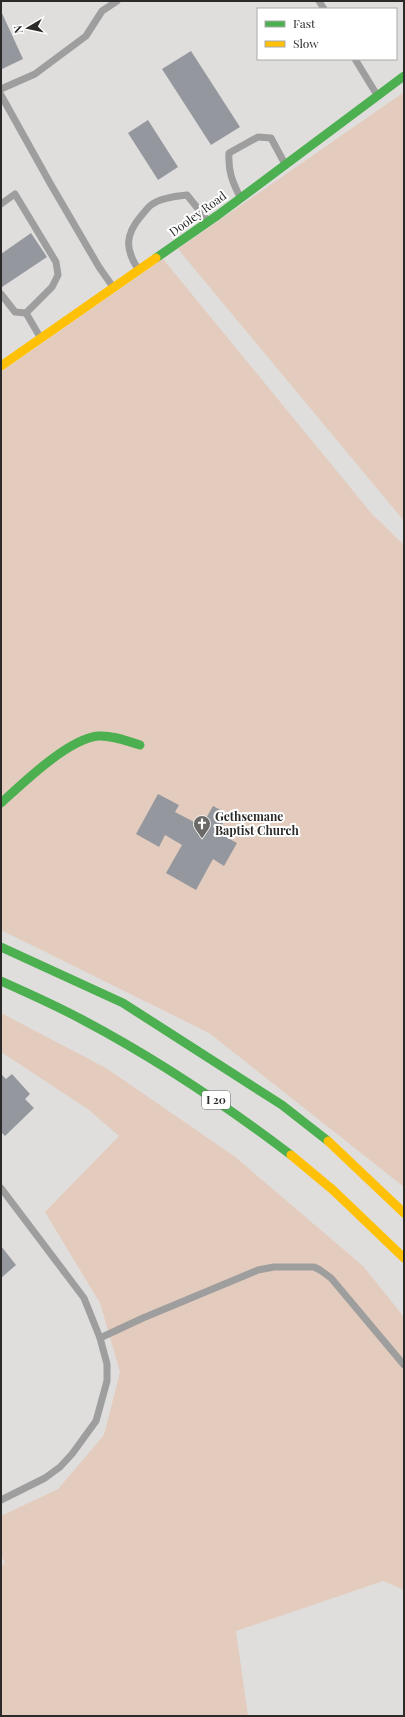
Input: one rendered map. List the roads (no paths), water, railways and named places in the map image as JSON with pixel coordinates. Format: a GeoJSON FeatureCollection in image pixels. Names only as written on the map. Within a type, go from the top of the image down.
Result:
{"type":"FeatureCollection","features":[{"type":"Feature","properties":{"kind":"main road","name":"Dooley Road"},"geometry":{"type":"LineString","coordinates":[[1,366],[114,289],[208,222],[404,76]]}},
{"type":"Feature","properties":{"kind":"main road"},"geometry":{"type":"LineString","coordinates":[[1,802],[61,754],[85,739],[99,736],[140,745]]}},
{"type":"Feature","properties":{"kind":"main road","name":"I 20"},"geometry":{"type":"LineString","coordinates":[[1,947],[123,1003],[282,1105],[309,1125],[343,1154],[404,1213]]}},
{"type":"Feature","properties":{"kind":"main road","name":"I 20"},"geometry":{"type":"LineString","coordinates":[[1,981],[91,1024],[197,1086],[296,1158],[322,1179],[404,1258]]}},
{"type":"Feature","properties":{"kind":"lane"},"geometry":{"type":"LineString","coordinates":[[1,89],[34,74],[86,36],[102,11],[117,1]]}},
{"type":"Feature","properties":{"kind":"lane"},"geometry":{"type":"LineString","coordinates":[[356,60],[377,95]]}},
{"type":"Feature","properties":{"kind":"lane"},"geometry":{"type":"LineString","coordinates":[[1,95],[50,183],[99,267],[114,289]]}},
{"type":"Feature","properties":{"kind":"lane"},"geometry":{"type":"LineString","coordinates":[[240,198],[230,177],[228,166],[229,153],[258,137],[271,138],[285,164]]}},
{"type":"Feature","properties":{"kind":"lane"},"geometry":{"type":"LineString","coordinates":[[1,204],[16,194],[56,262],[58,275],[52,287],[26,313]]}},
{"type":"Feature","properties":{"kind":"lane"},"geometry":{"type":"LineString","coordinates":[[139,271],[131,258],[128,242],[131,227],[152,204],[174,196],[187,195],[208,222]]}},
{"type":"Feature","properties":{"kind":"lane"},"geometry":{"type":"LineString","coordinates":[[1,294],[15,312],[26,313]]}},
{"type":"Feature","properties":{"kind":"lane"},"geometry":{"type":"LineString","coordinates":[[26,313],[41,339]]}},
{"type":"Feature","properties":{"kind":"lane"},"geometry":{"type":"LineString","coordinates":[[1,1188],[84,1298],[100,1338],[107,1364],[107,1381],[96,1421],[72,1454],[60,1467],[45,1478],[1,1500]]}},
{"type":"Feature","properties":{"kind":"lane"},"geometry":{"type":"LineString","coordinates":[[100,1338],[143,1318],[258,1270],[274,1267],[314,1267],[331,1278],[404,1365]]}},
{"type":"Feature","properties":{"kind":"place","name":"Gethsemane Baptist Church"},"geometry":{"type":"Point","coordinates":[202,839]}}]}
